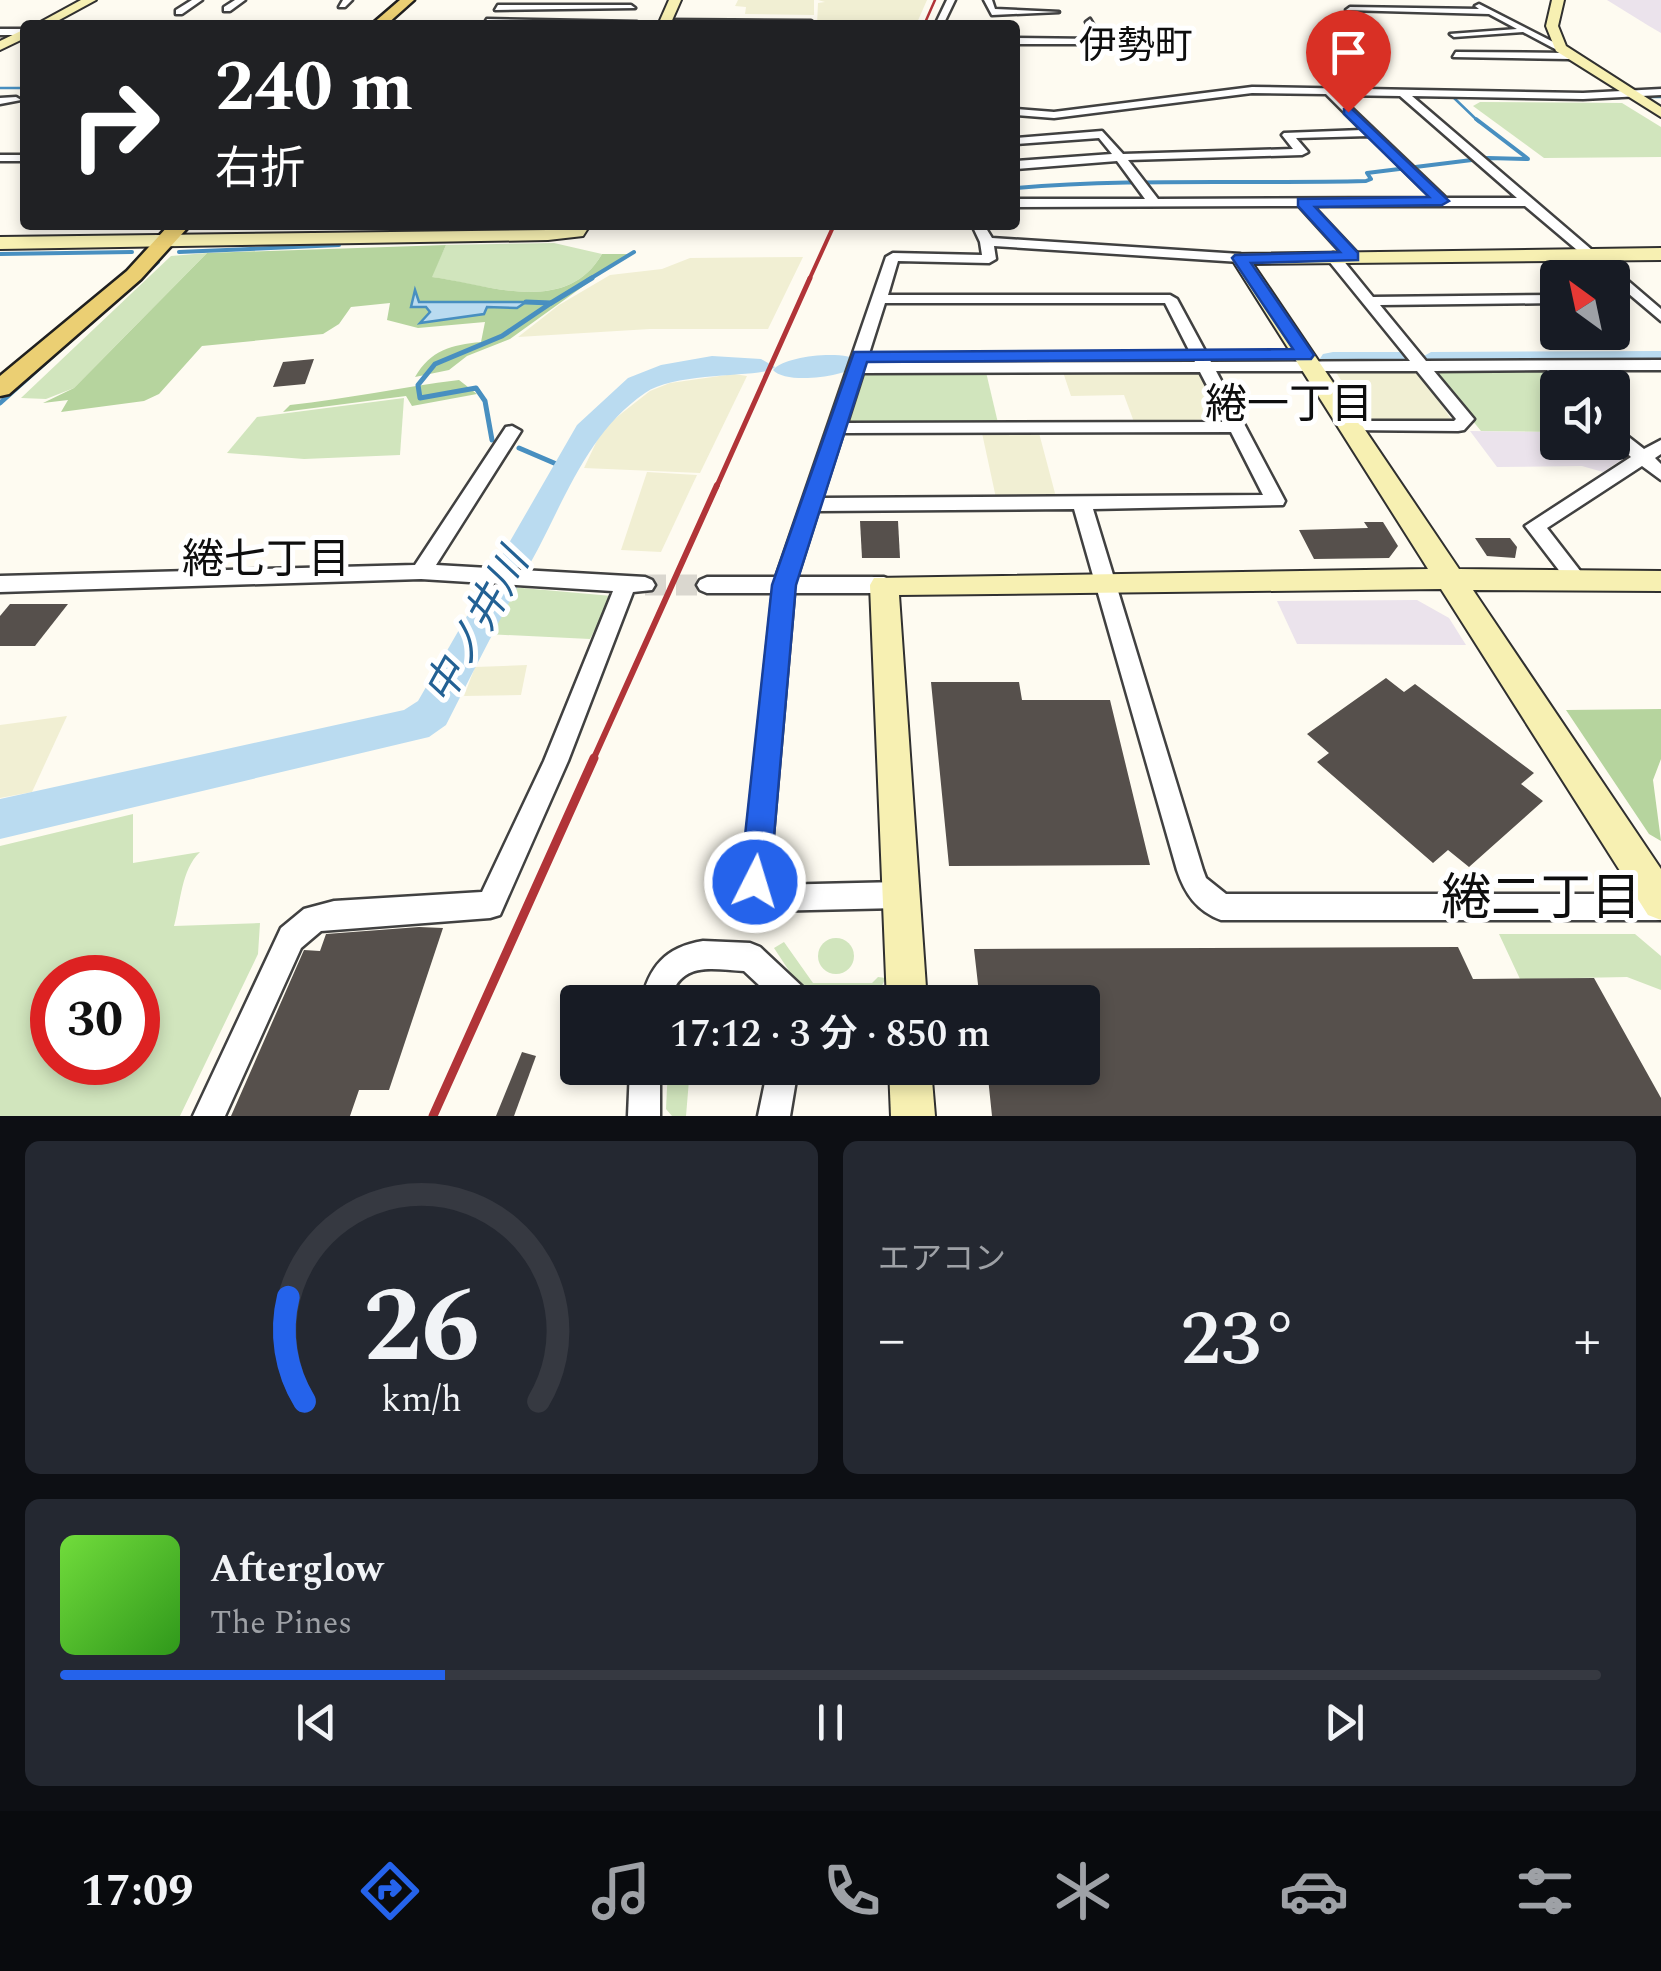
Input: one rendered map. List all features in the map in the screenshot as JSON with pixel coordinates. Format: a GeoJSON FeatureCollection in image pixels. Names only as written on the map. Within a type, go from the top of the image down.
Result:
{"type":"FeatureCollection","features":[{"type":"Feature","properties":{"kind":"main road"},"geometry":{"type":"LineString","coordinates":[[384,20],[408,0]]}},
{"type":"Feature","properties":{"kind":"main road"},"geometry":{"type":"LineString","coordinates":[[0,390],[11,370],[134,275],[172,233]]}},
{"type":"Feature","properties":{"kind":"street"},"geometry":{"type":"LineString","coordinates":[[51,20],[90,0]]}},
{"type":"Feature","properties":{"kind":"street"},"geometry":{"type":"LineString","coordinates":[[180,12],[198,0]]}},
{"type":"Feature","properties":{"kind":"street"},"geometry":{"type":"LineString","coordinates":[[227,9],[240,0]]}},
{"type":"Feature","properties":{"kind":"street"},"geometry":{"type":"LineString","coordinates":[[988,0],[992,12],[1056,12]]}},
{"type":"Feature","properties":{"kind":"street"},"geometry":{"type":"LineString","coordinates":[[1468,0],[1564,52],[1661,113]]}},
{"type":"Feature","properties":{"kind":"street"},"geometry":{"type":"LineString","coordinates":[[1558,0],[1552,26],[1564,52]]}},
{"type":"Feature","properties":{"kind":"street"},"geometry":{"type":"LineString","coordinates":[[1377,2],[1387,10]]}},
{"type":"Feature","properties":{"kind":"street"},"geometry":{"type":"LineString","coordinates":[[500,4],[633,4]]}},
{"type":"Feature","properties":{"kind":"street"},"geometry":{"type":"LineString","coordinates":[[1344,6],[1488,12]]}},
{"type":"Feature","properties":{"kind":"street"},"geometry":{"type":"LineString","coordinates":[[1020,29],[1093,26],[1102,42],[1020,40]]}},
{"type":"Feature","properties":{"kind":"street"},"geometry":{"type":"LineString","coordinates":[[1454,34],[1521,32]]}},
{"type":"Feature","properties":{"kind":"street"},"geometry":{"type":"LineString","coordinates":[[1456,54],[1564,52]]}},
{"type":"Feature","properties":{"kind":"street"},"geometry":{"type":"LineString","coordinates":[[1020,113],[1054,116],[1203,94],[1327,90],[1404,94],[1661,92]]}},
{"type":"Feature","properties":{"kind":"street"},"geometry":{"type":"LineString","coordinates":[[1327,90],[1442,201]]}},
{"type":"Feature","properties":{"kind":"street"},"geometry":{"type":"LineString","coordinates":[[1404,94],[1661,317]]}},
{"type":"Feature","properties":{"kind":"street"},"geometry":{"type":"LineString","coordinates":[[0,102],[16,100]]}},
{"type":"Feature","properties":{"kind":"street"},"geometry":{"type":"LineString","coordinates":[[1020,165],[1122,157],[1302,152],[1288,134],[1370,133]]}},
{"type":"Feature","properties":{"kind":"street"},"geometry":{"type":"LineString","coordinates":[[1020,141],[1102,134],[1153,201]]}},
{"type":"Feature","properties":{"kind":"street"},"geometry":{"type":"LineString","coordinates":[[1303,202],[1369,301],[1466,419],[1458,426],[1351,426]]}},
{"type":"Feature","properties":{"kind":"street"},"geometry":{"type":"LineString","coordinates":[[1020,203],[1527,202]]}},
{"type":"Feature","properties":{"kind":"street"},"geometry":{"type":"LineString","coordinates":[[0,243],[172,233],[548,236],[578,230]]}},
{"type":"Feature","properties":{"kind":"street"},"geometry":{"type":"LineString","coordinates":[[898,895],[766,898],[755,882],[784,585],[893,257],[989,259],[981,230]]}},
{"type":"Feature","properties":{"kind":"street"},"geometry":{"type":"LineString","coordinates":[[987,242],[1094,245],[1240,258],[1661,254]]}},
{"type":"Feature","properties":{"kind":"street"},"geometry":{"type":"LineString","coordinates":[[1240,258],[1661,905]]}},
{"type":"Feature","properties":{"kind":"street"},"geometry":{"type":"LineString","coordinates":[[809,504],[1276,501],[1158,278]]}},
{"type":"Feature","properties":{"kind":"street"},"geometry":{"type":"LineString","coordinates":[[878,299],[1170,299]]}},
{"type":"Feature","properties":{"kind":"street"},"geometry":{"type":"LineString","coordinates":[[1630,299],[1661,299]]}},
{"type":"Feature","properties":{"kind":"street"},"geometry":{"type":"LineString","coordinates":[[1369,301],[1540,300]]}},
{"type":"Feature","properties":{"kind":"street"},"geometry":{"type":"LineString","coordinates":[[858,362],[1417,359],[1661,353]]}},
{"type":"Feature","properties":{"kind":"street"},"geometry":{"type":"LineString","coordinates":[[1417,359],[1661,365]]}},
{"type":"Feature","properties":{"kind":"street"},"geometry":{"type":"LineString","coordinates":[[1551,365],[1556,370]]}},
{"type":"Feature","properties":{"kind":"street"},"geometry":{"type":"LineString","coordinates":[[836,428],[1234,427]]}},
{"type":"Feature","properties":{"kind":"street"},"geometry":{"type":"LineString","coordinates":[[421,572],[462,501],[512,431]]}},
{"type":"Feature","properties":{"kind":"street"},"geometry":{"type":"LineString","coordinates":[[1578,582],[1534,526],[1661,446]]}},
{"type":"Feature","properties":{"kind":"street"},"geometry":{"type":"LineString","coordinates":[[1630,448],[1661,474]]}},
{"type":"Feature","properties":{"kind":"street"},"geometry":{"type":"LineString","coordinates":[[1082,502],[1190,870],[1196,887],[1221,907],[1661,905]]}},
{"type":"Feature","properties":{"kind":"street"},"geometry":{"type":"LineString","coordinates":[[0,584],[421,572],[635,586],[490,905],[314,919],[290,938],[208,1116]]}},
{"type":"Feature","properties":{"kind":"street"},"geometry":{"type":"LineString","coordinates":[[707,585],[1661,580]]}},
{"type":"Feature","properties":{"kind":"street"},"geometry":{"type":"LineString","coordinates":[[884,586],[906,985]]}},
{"type":"Feature","properties":{"kind":"street"},"geometry":{"type":"LineString","coordinates":[[658,985],[676,960],[701,955],[750,957],[780,985]]}},
{"type":"Feature","properties":{"kind":"street"},"geometry":{"type":"LineString","coordinates":[[644,1116],[645,1085]]}},
{"type":"Feature","properties":{"kind":"street"},"geometry":{"type":"LineString","coordinates":[[774,1116],[780,1085]]}},
{"type":"Feature","properties":{"kind":"street"},"geometry":{"type":"LineString","coordinates":[[911,1085],[914,1116]]}},
{"type":"Feature","properties":{"kind":"shaded area"},"geometry":{"type":"Polygon","coordinates":[[[738,0],[814,0],[814,15],[745,14],[746,7],[735,6],[738,0]]]}},
{"type":"Feature","properties":{"kind":"shaded area"},"geometry":{"type":"Polygon","coordinates":[[[818,0],[927,0],[918,20],[817,20],[818,3],[825,2],[818,0]]]}},
{"type":"Feature","properties":{"kind":"shaded area"},"geometry":{"type":"Polygon","coordinates":[[[1607,0],[1661,0],[1661,33],[1649,26],[1607,0]]]}},
{"type":"Feature","properties":{"kind":"shaded area"},"geometry":{"type":"Polygon","coordinates":[[[803,257],[768,329],[650,329],[518,337],[559,305],[610,275],[662,269],[690,258],[803,257]]]}},
{"type":"Feature","properties":{"kind":"shaded area"},"geometry":{"type":"Polygon","coordinates":[[[1335,371],[1420,373],[1453,422],[1369,422],[1335,371]]]}},
{"type":"Feature","properties":{"kind":"shaded area"},"geometry":{"type":"Polygon","coordinates":[[[1063,372],[1201,374],[1223,419],[1134,422],[1124,395],[1071,396],[1063,372]]]}},
{"type":"Feature","properties":{"kind":"shaded area"},"geometry":{"type":"Polygon","coordinates":[[[734,374],[747,376],[700,473],[584,468],[603,428],[650,391],[670,383],[734,374]]]}},
{"type":"Feature","properties":{"kind":"shaded area"},"geometry":{"type":"Polygon","coordinates":[[[1470,431],[1540,432],[1540,460],[1621,460],[1603,472],[1582,466],[1497,467],[1470,431]]]}},
{"type":"Feature","properties":{"kind":"shaded area"},"geometry":{"type":"Polygon","coordinates":[[[982,433],[1039,433],[1056,497],[996,498],[982,433]]]}},
{"type":"Feature","properties":{"kind":"shaded area"},"geometry":{"type":"Polygon","coordinates":[[[647,472],[697,475],[661,552],[621,550],[647,472]]]}},
{"type":"Feature","properties":{"kind":"shaded area"},"geometry":{"type":"Polygon","coordinates":[[[1417,600],[1449,618],[1466,645],[1297,644],[1277,601],[1417,600]]]}},
{"type":"Feature","properties":{"kind":"shaded area"},"geometry":{"type":"Polygon","coordinates":[[[527,665],[521,695],[464,696],[475,667],[527,665]]]}},
{"type":"Feature","properties":{"kind":"shaded area"},"geometry":{"type":"Polygon","coordinates":[[[67,716],[32,792],[0,798],[0,725],[67,716]]]}},
{"type":"Feature","properties":{"kind":"green space"},"geometry":{"type":"Polygon","coordinates":[[[1480,102],[1622,103],[1661,127],[1661,157],[1544,158],[1473,106],[1480,102]]]}},
{"type":"Feature","properties":{"kind":"green space"},"geometry":{"type":"Polygon","coordinates":[[[554,243],[602,254],[587,273],[568,285],[546,291],[523,292],[431,277],[446,245],[554,243]]]}},
{"type":"Feature","properties":{"kind":"green space"},"geometry":{"type":"Polygon","coordinates":[[[446,245],[432,277],[524,292],[568,285],[587,273],[602,254],[628,254],[510,339],[467,356],[449,370],[415,377],[443,350],[481,342],[485,322],[418,328],[387,320],[390,303],[351,307],[339,324],[323,334],[202,346],[159,394],[144,401],[61,412],[68,400],[43,403],[74,388],[207,253],[446,245]]]}},
{"type":"Feature","properties":{"kind":"green space"},"geometry":{"type":"Polygon","coordinates":[[[207,253],[74,388],[46,399],[21,398],[171,256],[207,253]]]}},
{"type":"Feature","properties":{"kind":"green space"},"geometry":{"type":"Polygon","coordinates":[[[1540,370],[1540,432],[1481,431],[1432,371],[1540,370]]]}},
{"type":"Feature","properties":{"kind":"green space"},"geometry":{"type":"Polygon","coordinates":[[[986,372],[998,423],[851,424],[845,420],[860,376],[866,373],[986,372]]]}},
{"type":"Feature","properties":{"kind":"green space"},"geometry":{"type":"Polygon","coordinates":[[[459,380],[477,394],[412,406],[406,396],[283,412],[290,405],[459,380]]]}},
{"type":"Feature","properties":{"kind":"green space"},"geometry":{"type":"Polygon","coordinates":[[[404,398],[400,455],[304,459],[227,453],[257,417],[404,398]]]}},
{"type":"Feature","properties":{"kind":"green space"},"geometry":{"type":"Polygon","coordinates":[[[511,587],[612,596],[590,639],[486,634],[511,587]]]}},
{"type":"Feature","properties":{"kind":"green space"},"geometry":{"type":"Polygon","coordinates":[[[1661,709],[1661,759],[1653,780],[1661,841],[1649,834],[1566,710],[1661,709]]]}},
{"type":"Feature","properties":{"kind":"green space"},"geometry":{"type":"Polygon","coordinates":[[[133,814],[133,863],[200,852],[185,877],[174,926],[260,923],[258,954],[180,1116],[0,1116],[0,846],[133,814]]]}},
{"type":"Feature","properties":{"kind":"green space"},"geometry":{"type":"Polygon","coordinates":[[[1499,934],[1635,934],[1661,956],[1661,990],[1627,977],[1520,979],[1499,934]]]}},
{"type":"Feature","properties":{"kind":"green space"},"geometry":{"type":"Polygon","coordinates":[[[836,938],[849,943],[854,956],[849,969],[836,974],[823,969],[818,956],[823,943],[836,938]]]}},
{"type":"Feature","properties":{"kind":"green space"},"geometry":{"type":"Polygon","coordinates":[[[784,942],[813,983],[872,983],[878,977],[886,978],[882,985],[798,985],[774,948],[784,942]]]}},
{"type":"Feature","properties":{"kind":"green space"},"geometry":{"type":"Polygon","coordinates":[[[667,1085],[689,1085],[686,1116],[672,1116],[666,1109],[667,1085]]]}},
{"type":"Feature","properties":{"kind":"water"},"geometry":{"type":"Polygon","coordinates":[[[415,290],[419,302],[526,302],[517,308],[487,307],[484,314],[420,323],[430,312],[426,307],[411,307],[415,290]]]}},
{"type":"Feature","properties":{"kind":"building"},"geometry":{"type":"Polygon","coordinates":[[[314,359],[305,384],[273,387],[283,362],[314,359]]]}},
{"type":"Feature","properties":{"kind":"building"},"geometry":{"type":"Polygon","coordinates":[[[860,521],[898,521],[900,558],[862,558],[860,521]]]}},
{"type":"Feature","properties":{"kind":"building"},"geometry":{"type":"Polygon","coordinates":[[[1364,522],[1383,522],[1398,546],[1389,558],[1314,559],[1299,530],[1368,528],[1364,522]]]}},
{"type":"Feature","properties":{"kind":"building"},"geometry":{"type":"Polygon","coordinates":[[[1475,538],[1510,538],[1517,547],[1515,558],[1487,556],[1475,538]]]}},
{"type":"Feature","properties":{"kind":"building"},"geometry":{"type":"Polygon","coordinates":[[[10,604],[68,604],[35,646],[0,646],[0,616],[10,604]]]}},
{"type":"Feature","properties":{"kind":"building"},"geometry":{"type":"Polygon","coordinates":[[[1386,678],[1404,692],[1415,684],[1534,773],[1521,784],[1543,801],[1469,867],[1448,850],[1433,863],[1317,762],[1329,753],[1307,734],[1386,678]]]}},
{"type":"Feature","properties":{"kind":"building"},"geometry":{"type":"Polygon","coordinates":[[[931,682],[1019,682],[1022,700],[1110,700],[1150,865],[949,866],[931,682]]]}},
{"type":"Feature","properties":{"kind":"building"},"geometry":{"type":"Polygon","coordinates":[[[443,928],[389,1090],[359,1090],[350,1116],[231,1116],[304,950],[320,951],[326,934],[443,928]]]}},
{"type":"Feature","properties":{"kind":"building"},"geometry":{"type":"Polygon","coordinates":[[[1458,947],[1473,979],[1594,978],[1661,1098],[1661,1116],[992,1116],[989,1085],[1100,1085],[1100,985],[978,985],[974,949],[1458,947]]]}},
{"type":"Feature","properties":{"kind":"building"},"geometry":{"type":"Polygon","coordinates":[[[522,1052],[536,1056],[514,1116],[496,1116],[522,1052]]]}},
{"type":"Feature","properties":{"kind":"waterway"},"geometry":{"type":"LineString","coordinates":[[0,88],[20,88]]}},
{"type":"Feature","properties":{"kind":"waterway"},"geometry":{"type":"LineString","coordinates":[[1474,97],[1453,97],[1479,122]]}},
{"type":"Feature","properties":{"kind":"waterway"},"geometry":{"type":"LineString","coordinates":[[1648,97],[1661,97]]}},
{"type":"Feature","properties":{"kind":"waterway"},"geometry":{"type":"LineString","coordinates":[[1601,98],[1620,98]]}},
{"type":"Feature","properties":{"kind":"waterway"},"geometry":{"type":"LineString","coordinates":[[1476,119],[1527,158]]}},
{"type":"Feature","properties":{"kind":"waterway"},"geometry":{"type":"LineString","coordinates":[[1020,188],[1147,182],[1366,181],[1371,179],[1367,173],[1488,158],[1528,159]]}},
{"type":"Feature","properties":{"kind":"waterway"},"geometry":{"type":"LineString","coordinates":[[179,252],[339,245]]}},
{"type":"Feature","properties":{"kind":"waterway"},"geometry":{"type":"LineString","coordinates":[[0,254],[132,252]]}},
{"type":"Feature","properties":{"kind":"waterway"},"geometry":{"type":"LineString","coordinates":[[588,280],[634,252]]}},
{"type":"Feature","properties":{"kind":"waterway"},"geometry":{"type":"LineString","coordinates":[[138,280],[158,262]]}},
{"type":"Feature","properties":{"kind":"waterway"},"geometry":{"type":"LineString","coordinates":[[0,403],[140,278]]}},
{"type":"Feature","properties":{"kind":"waterway"},"geometry":{"type":"LineString","coordinates":[[551,303],[592,278]]}},
{"type":"Feature","properties":{"kind":"waterway"},"geometry":{"type":"LineString","coordinates":[[526,302],[551,303]]}},
{"type":"Feature","properties":{"kind":"waterway"},"geometry":{"type":"LineString","coordinates":[[492,440],[485,401],[476,388],[420,398],[418,385],[435,364],[502,336],[551,303]]}},
{"type":"Feature","properties":{"kind":"waterway","name":"中ノ井川"},"geometry":{"type":"LineString","coordinates":[[1431,360],[1661,359]]}},
{"type":"Feature","properties":{"kind":"waterway","name":"中ノ井川"},"geometry":{"type":"LineString","coordinates":[[1215,360],[1281,360]]}},
{"type":"Feature","properties":{"kind":"waterway","name":"中ノ井川"},"geometry":{"type":"LineString","coordinates":[[1333,360],[1403,360]]}},
{"type":"Feature","properties":{"kind":"waterway","name":"中ノ井川"},"geometry":{"type":"LineString","coordinates":[[873,362],[1187,361]]}},
{"type":"Feature","properties":{"kind":"waterway","name":"中ノ井川"},"geometry":{"type":"LineString","coordinates":[[787,370],[848,363]]}},
{"type":"Feature","properties":{"kind":"waterway","name":"中ノ井川"},"geometry":{"type":"LineString","coordinates":[[0,819],[414,725],[432,713],[567,463],[611,405],[638,384],[671,371],[712,365],[761,367]]}},
{"type":"Feature","properties":{"kind":"waterway"},"geometry":{"type":"LineString","coordinates":[[519,448],[561,466]]}},
{"type":"Feature","properties":{"kind":"tunnel"},"geometry":{"type":"LineString","coordinates":[[645,585],[707,585]]}},
{"type":"Feature","properties":{"kind":"railway"},"geometry":{"type":"LineString","coordinates":[[926,20],[935,0]]}},
{"type":"Feature","properties":{"kind":"railway"},"geometry":{"type":"LineString","coordinates":[[809,280],[832,230]]}},
{"type":"Feature","properties":{"kind":"railway"},"geometry":{"type":"LineString","coordinates":[[716,488],[810,278]]}},
{"type":"Feature","properties":{"kind":"railway"},"geometry":{"type":"LineString","coordinates":[[593,760],[717,485]]}},
{"type":"Feature","properties":{"kind":"railway"},"geometry":{"type":"LineString","coordinates":[[433,1116],[594,758]]}},
{"type":"Feature","properties":{"kind":"district","name":"伊勢町"},"geometry":{"type":"Point","coordinates":[1136,45]}},
{"type":"Feature","properties":{"kind":"district","name":"綣一丁目"},"geometry":{"type":"Point","coordinates":[1289,403]}},
{"type":"Feature","properties":{"kind":"district","name":"綣七丁目"},"geometry":{"type":"Point","coordinates":[266,558]}},
{"type":"Feature","properties":{"kind":"district","name":"綣二丁目"},"geometry":{"type":"Point","coordinates":[1541,896]}},
{"type":"Feature","properties":{"kind":"route"},"geometry":{"type":"LineString","coordinates":[[755,882],[784,585],[860,356],[1305,355],[1240,258],[1353,257],[1303,202],[1442,201],[1348,112]]}}]}
